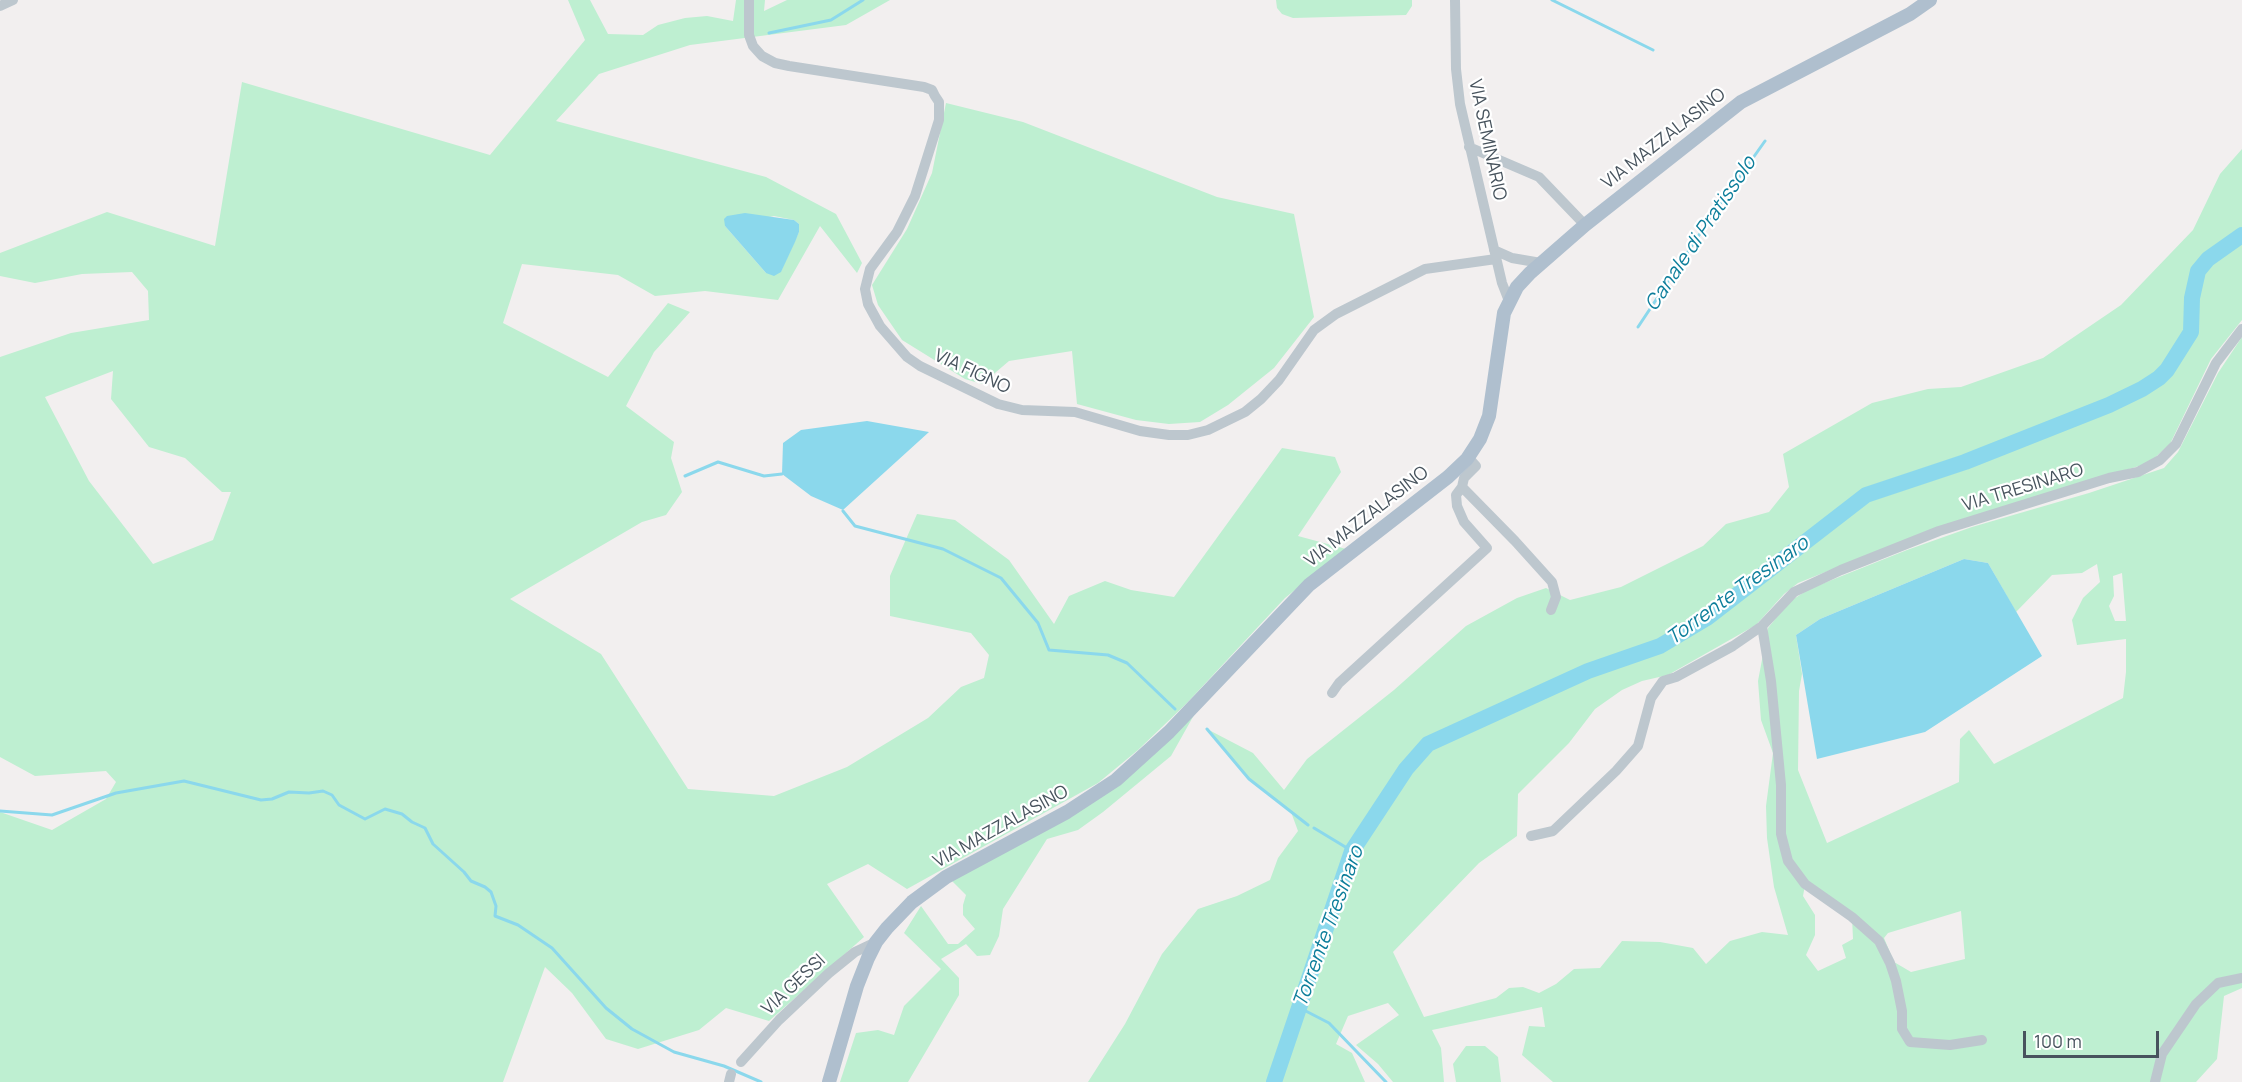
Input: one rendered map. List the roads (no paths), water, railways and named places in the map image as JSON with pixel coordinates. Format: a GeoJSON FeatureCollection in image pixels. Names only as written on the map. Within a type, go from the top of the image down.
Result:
{"type":"FeatureCollection","features":[{"type":"Feature","properties":{"kind":"main road","name":"VIA MAZZALASINO"},"geometry":{"type":"LineString","coordinates":[[829,1082],[857,986],[876,942],[912,902],[946,876],[1090,798],[1131,768],[1169,732],[1309,585],[1448,477],[1468,457],[1480,440],[1489,416],[1502,323],[1509,301],[1517,287],[1541,263],[1666,159],[1741,102],[1910,14],[1930,0]]}},
{"type":"Feature","properties":{"kind":"street"},"geometry":{"type":"LineString","coordinates":[[0,6],[13,0]]}},
{"type":"Feature","properties":{"kind":"street","name":"VIA FIGNO"},"geometry":{"type":"LineString","coordinates":[[749,0],[749,35],[753,46],[762,56],[789,66],[932,90],[939,102],[939,120],[915,196],[897,232],[870,268],[865,289],[868,304],[880,326],[907,357],[920,366],[998,404],[1022,410],[1075,412],[1140,431],[1169,435],[1188,435],[1208,430],[1245,412],[1261,399],[1279,380],[1314,330],[1336,314],[1425,269],[1495,255]]}},
{"type":"Feature","properties":{"kind":"street","name":"VIA SEMINARIO"},"geometry":{"type":"LineString","coordinates":[[1455,0],[1457,87],[1495,255],[1509,301]]}},
{"type":"Feature","properties":{"kind":"street"},"geometry":{"type":"LineString","coordinates":[[1469,147],[1539,177],[1585,225]]}},
{"type":"Feature","properties":{"kind":"street"},"geometry":{"type":"LineString","coordinates":[[1495,255],[1541,263]]}},
{"type":"Feature","properties":{"kind":"street","name":"VIA TRESINARO"},"geometry":{"type":"LineString","coordinates":[[1531,836],[1553,831],[1616,771],[1638,746],[1652,698],[1664,681],[1676,677],[1733,646],[1762,626],[1794,592],[1841,570],[1939,531],[2109,478],[2138,472],[2160,460],[2176,444],[2216,363],[2242,328]]}},
{"type":"Feature","properties":{"kind":"street"},"geometry":{"type":"LineString","coordinates":[[1332,693],[1340,683],[1487,548],[1464,522],[1457,506],[1456,495],[1462,487],[1464,478],[1476,466],[1468,457]]}},
{"type":"Feature","properties":{"kind":"street"},"geometry":{"type":"LineString","coordinates":[[1462,487],[1552,582],[1556,597],[1551,610]]}},
{"type":"Feature","properties":{"kind":"street"},"geometry":{"type":"LineString","coordinates":[[1762,626],[1778,762],[1781,834],[1788,861],[1805,884],[1852,917],[1879,941],[1896,981],[1902,1011],[1902,1029],[1910,1042],[1950,1045],[1982,1040]]}},
{"type":"Feature","properties":{"kind":"street","name":"VIA GESSI"},"geometry":{"type":"LineString","coordinates":[[741,1062],[779,1020],[830,973],[855,952],[876,942]]}},
{"type":"Feature","properties":{"kind":"street"},"geometry":{"type":"LineString","coordinates":[[2155,1082],[2162,1054],[2196,1004],[2218,983],[2242,978]]}},
{"type":"Feature","properties":{"kind":"water"},"geometry":{"type":"Polygon","coordinates":[[[745,213],[794,220],[799,224],[799,232],[781,272],[774,276],[766,273],[725,226],[724,219],[727,216],[745,213]]]}},
{"type":"Feature","properties":{"kind":"water"},"geometry":{"type":"Polygon","coordinates":[[[867,421],[929,432],[843,510],[811,496],[782,474],[783,443],[801,430],[867,421]]]}},
{"type":"Feature","properties":{"kind":"water"},"geometry":{"type":"Polygon","coordinates":[[[1964,559],[1988,563],[2042,656],[1925,732],[1817,759],[1796,635],[1820,619],[1964,559]]]}},
{"type":"Feature","properties":{"kind":"waterway"},"geometry":{"type":"LineString","coordinates":[[769,33],[831,20],[863,0]]}},
{"type":"Feature","properties":{"kind":"waterway"},"geometry":{"type":"LineString","coordinates":[[1552,0],[1653,50]]}},
{"type":"Feature","properties":{"kind":"waterway","name":"Canale di Pratissolo"},"geometry":{"type":"LineString","coordinates":[[1638,327],[1765,141]]}},
{"type":"Feature","properties":{"kind":"waterway","name":"Torrente Tresinaro"},"geometry":{"type":"LineString","coordinates":[[1274,1082],[1352,851],[1406,769],[1428,744],[1588,671],[1660,646],[1707,618],[1866,495],[1965,462],[2109,405],[2142,389],[2167,370],[2191,332],[2192,298],[2198,271],[2208,259],[2242,235]]}},
{"type":"Feature","properties":{"kind":"waterway"},"geometry":{"type":"LineString","coordinates":[[685,476],[718,462],[764,476],[782,474]]}},
{"type":"Feature","properties":{"kind":"waterway"},"geometry":{"type":"LineString","coordinates":[[843,511],[855,526],[943,549],[1001,578],[1038,623],[1049,650],[1108,655],[1127,663],[1175,709]]}},
{"type":"Feature","properties":{"kind":"waterway"},"geometry":{"type":"LineString","coordinates":[[1207,729],[1249,779],[1308,825]]}},
{"type":"Feature","properties":{"kind":"waterway"},"geometry":{"type":"LineString","coordinates":[[0,811],[52,815],[116,793],[184,781],[261,800],[272,799],[289,792],[323,791],[332,795],[339,805],[365,819],[385,809],[402,814],[425,828],[433,844],[471,881],[491,892],[496,906],[495,916],[518,925],[552,948],[606,1008],[632,1029],[674,1052],[724,1066],[761,1082]]}},
{"type":"Feature","properties":{"kind":"waterway"},"geometry":{"type":"LineString","coordinates":[[1314,828],[1352,851]]}},
{"type":"Feature","properties":{"kind":"waterway"},"geometry":{"type":"LineString","coordinates":[[1298,1007],[1329,1023],[1386,1082]]}}]}
